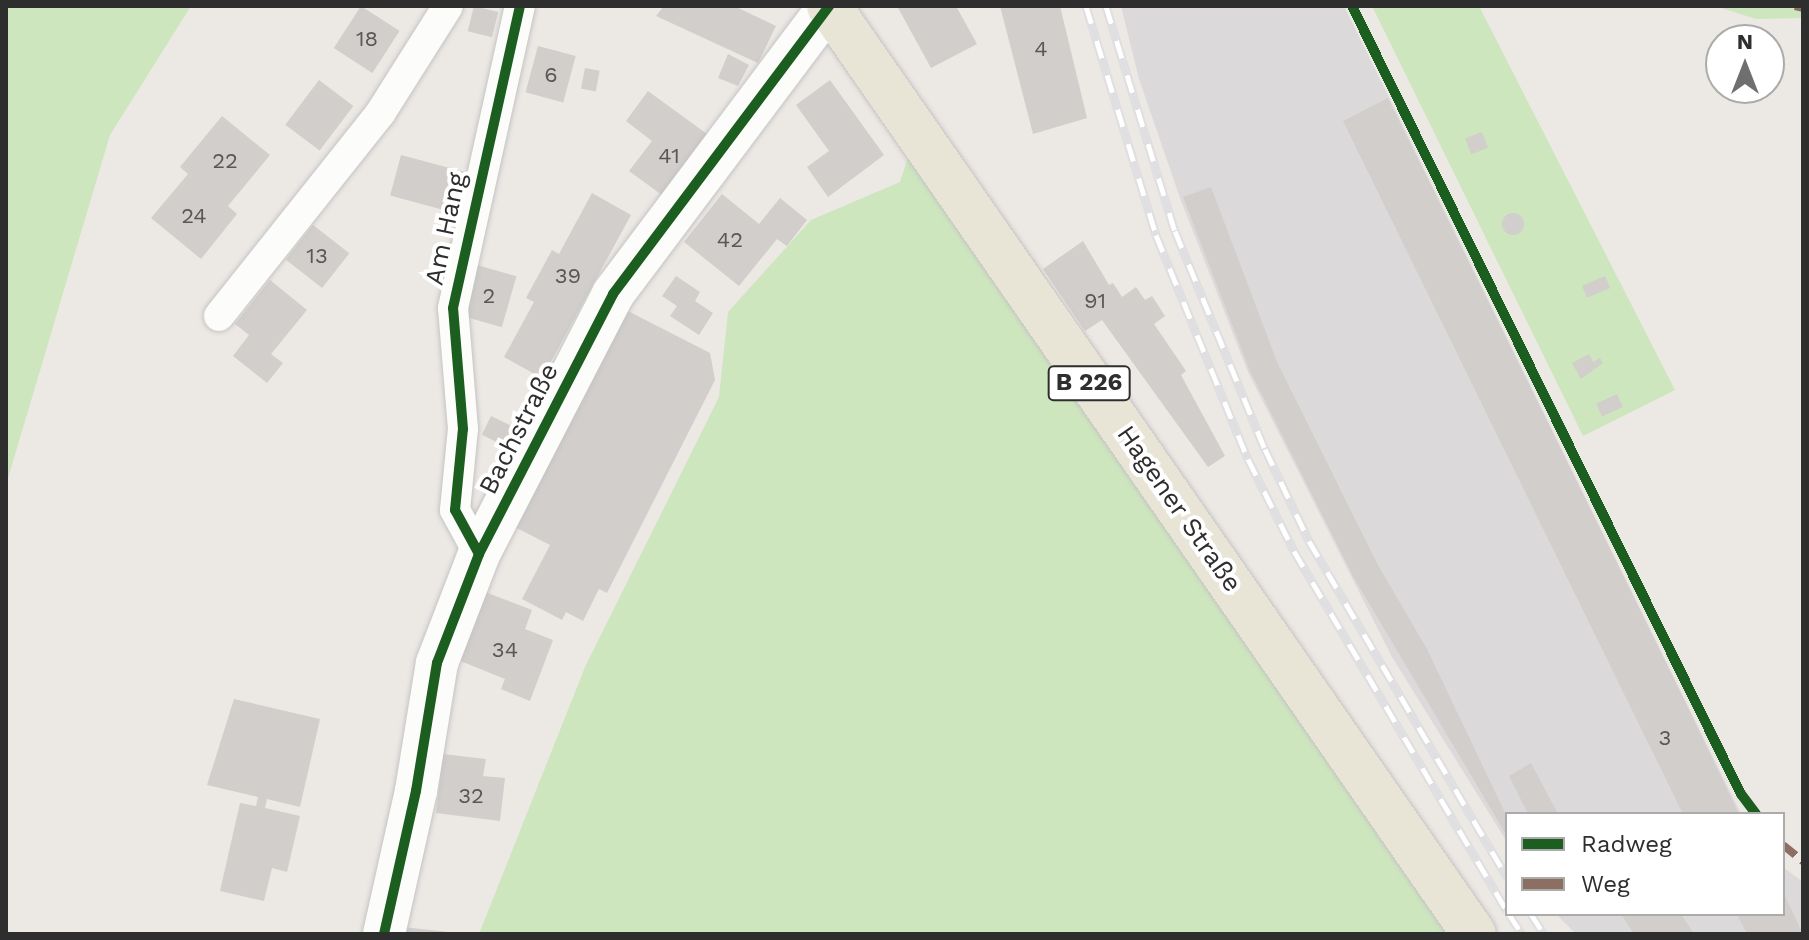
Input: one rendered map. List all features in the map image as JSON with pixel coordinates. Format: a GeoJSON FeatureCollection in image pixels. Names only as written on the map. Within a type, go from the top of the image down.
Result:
{"type":"FeatureCollection","features":[{"type":"Feature","properties":{"kind":"main road","name":"Hagener Straße"},"geometry":{"type":"LineString","coordinates":[[829,6],[1474,934]]}},
{"type":"Feature","properties":{"kind":"street"},"geometry":{"type":"LineString","coordinates":[[219,316],[381,112],[448,6]]}},
{"type":"Feature","properties":{"kind":"street","name":"Am Hang"},"geometry":{"type":"LineString","coordinates":[[479,554],[455,510],[463,429],[453,308],[520,6]]}},
{"type":"Feature","properties":{"kind":"street","name":"Bachstraße"},"geometry":{"type":"LineString","coordinates":[[384,934],[416,791],[437,663],[479,554],[613,294],[829,6]]}},
{"type":"Feature","properties":{"kind":"shaded area"},"geometry":{"type":"Polygon","coordinates":[[[1121,6],[1344,6],[1740,812],[1505,812],[1505,839],[1392,657],[1248,372],[1180,198],[1139,79],[1121,6]]]}},
{"type":"Feature","properties":{"kind":"shaded area"},"geometry":{"type":"Polygon","coordinates":[[[1785,868],[1803,882],[1803,934],[1576,934],[1558,916],[1785,916],[1785,868]]]}},
{"type":"Feature","properties":{"kind":"green space"},"geometry":{"type":"Polygon","coordinates":[[[6,6],[191,6],[110,135],[6,485],[6,6]]]}},
{"type":"Feature","properties":{"kind":"green space"},"geometry":{"type":"Polygon","coordinates":[[[1372,6],[1479,6],[1675,390],[1583,436],[1372,6]]]}},
{"type":"Feature","properties":{"kind":"green space"},"geometry":{"type":"Polygon","coordinates":[[[1715,6],[1803,6],[1803,18],[1756,19],[1715,6]]]}},
{"type":"Feature","properties":{"kind":"green space"},"geometry":{"type":"Polygon","coordinates":[[[911,148],[1458,934],[479,934],[585,667],[719,397],[728,312],[811,220],[900,182],[911,148]]]}},
{"type":"Feature","properties":{"kind":"building"},"geometry":{"type":"Polygon","coordinates":[[[361,6],[400,31],[372,73],[334,48],[361,6]]]}},
{"type":"Feature","properties":{"kind":"building"},"geometry":{"type":"Polygon","coordinates":[[[474,6],[498,12],[492,37],[468,31],[474,6]]]}},
{"type":"Feature","properties":{"kind":"building"},"geometry":{"type":"Polygon","coordinates":[[[664,6],[734,6],[776,26],[758,63],[656,16],[664,6]]]}},
{"type":"Feature","properties":{"kind":"building"},"geometry":{"type":"Polygon","coordinates":[[[897,6],[956,6],[977,44],[931,68],[897,6]]]}},
{"type":"Feature","properties":{"kind":"building"},"geometry":{"type":"Polygon","coordinates":[[[1000,6],[1060,6],[1087,118],[1033,134],[1000,6]]]}},
{"type":"Feature","properties":{"kind":"building"},"geometry":{"type":"Polygon","coordinates":[[[538,46],[576,56],[563,102],[526,92],[538,46]]]}},
{"type":"Feature","properties":{"kind":"building"},"geometry":{"type":"Polygon","coordinates":[[[728,54],[749,65],[738,86],[718,78],[728,54]]]}},
{"type":"Feature","properties":{"kind":"building"},"geometry":{"type":"Polygon","coordinates":[[[585,68],[600,71],[596,91],[581,89],[585,68]]]}},
{"type":"Feature","properties":{"kind":"building"},"geometry":{"type":"Polygon","coordinates":[[[319,80],[353,106],[320,151],[285,125],[319,80]]]}},
{"type":"Feature","properties":{"kind":"building"},"geometry":{"type":"Polygon","coordinates":[[[830,80],[884,155],[828,197],[807,167],[829,151],[796,105],[830,80]]]}},
{"type":"Feature","properties":{"kind":"building"},"geometry":{"type":"Polygon","coordinates":[[[648,91],[711,137],[666,198],[629,171],[652,141],[626,121],[648,91]]]}},
{"type":"Feature","properties":{"kind":"building"},"geometry":{"type":"Polygon","coordinates":[[[1388,98],[1738,812],[1682,812],[1343,121],[1388,98]]]}},
{"type":"Feature","properties":{"kind":"building"},"geometry":{"type":"Polygon","coordinates":[[[222,116],[270,155],[228,206],[237,214],[201,259],[151,218],[188,174],[180,167],[222,116]]]}},
{"type":"Feature","properties":{"kind":"building"},"geometry":{"type":"Polygon","coordinates":[[[1482,132],[1488,148],[1471,154],[1465,138],[1482,132]]]}},
{"type":"Feature","properties":{"kind":"building"},"geometry":{"type":"Polygon","coordinates":[[[401,155],[467,173],[456,213],[390,196],[401,155]]]}},
{"type":"Feature","properties":{"kind":"building"},"geometry":{"type":"Polygon","coordinates":[[[1211,187],[1277,362],[1378,565],[1427,649],[1505,813],[1505,833],[1354,578],[1250,371],[1183,197],[1211,187]]]}},
{"type":"Feature","properties":{"kind":"building"},"geometry":{"type":"Polygon","coordinates":[[[592,193],[631,215],[542,378],[504,357],[534,302],[526,298],[552,250],[559,254],[592,193]]]}},
{"type":"Feature","properties":{"kind":"building"},"geometry":{"type":"Polygon","coordinates":[[[722,194],[759,224],[780,198],[807,220],[787,246],[777,239],[739,286],[684,242],[722,194]]]}},
{"type":"Feature","properties":{"kind":"building"},"geometry":{"type":"Polygon","coordinates":[[[1513,213],[1521,216],[1524,224],[1521,232],[1513,235],[1505,232],[1502,224],[1505,216],[1513,213]]]}},
{"type":"Feature","properties":{"kind":"building"},"geometry":{"type":"Polygon","coordinates":[[[313,225],[349,253],[322,288],[286,260],[313,225]]]}},
{"type":"Feature","properties":{"kind":"building"},"geometry":{"type":"Polygon","coordinates":[[[1083,241],[1109,285],[1113,283],[1122,297],[1136,287],[1145,300],[1152,296],[1165,316],[1154,324],[1186,371],[1181,375],[1225,456],[1208,467],[1102,320],[1085,331],[1043,269],[1083,241]]]}},
{"type":"Feature","properties":{"kind":"building"},"geometry":{"type":"Polygon","coordinates":[[[477,265],[516,276],[502,327],[462,316],[477,265]]]}},
{"type":"Feature","properties":{"kind":"building"},"geometry":{"type":"Polygon","coordinates":[[[676,276],[700,292],[695,301],[713,313],[699,335],[670,316],[677,306],[662,296],[676,276]]]}},
{"type":"Feature","properties":{"kind":"building"},"geometry":{"type":"Polygon","coordinates":[[[1605,276],[1610,288],[1587,298],[1582,286],[1605,276]]]}},
{"type":"Feature","properties":{"kind":"building"},"geometry":{"type":"Polygon","coordinates":[[[270,280],[307,310],[271,354],[283,363],[267,383],[233,356],[249,335],[235,324],[270,280]]]}},
{"type":"Feature","properties":{"kind":"building"},"geometry":{"type":"Polygon","coordinates":[[[622,308],[710,353],[715,380],[607,593],[599,589],[583,621],[566,612],[562,620],[522,599],[550,545],[511,525],[622,308]]]}},
{"type":"Feature","properties":{"kind":"building"},"geometry":{"type":"Polygon","coordinates":[[[1589,354],[1593,362],[1600,358],[1603,363],[1581,379],[1572,363],[1589,354]]]}},
{"type":"Feature","properties":{"kind":"building"},"geometry":{"type":"Polygon","coordinates":[[[1617,394],[1623,407],[1602,416],[1596,404],[1617,394]]]}},
{"type":"Feature","properties":{"kind":"building"},"geometry":{"type":"Polygon","coordinates":[[[491,416],[513,427],[504,446],[482,435],[491,416]]]}},
{"type":"Feature","properties":{"kind":"building"},"geometry":{"type":"Polygon","coordinates":[[[485,592],[532,610],[525,629],[553,640],[530,701],[501,689],[505,679],[458,660],[485,592]]]}},
{"type":"Feature","properties":{"kind":"building"},"geometry":{"type":"Polygon","coordinates":[[[234,699],[320,719],[300,807],[267,799],[265,808],[300,816],[287,872],[272,868],[264,901],[220,891],[240,803],[256,806],[258,797],[207,785],[234,699]]]}},
{"type":"Feature","properties":{"kind":"building"},"geometry":{"type":"Polygon","coordinates":[[[443,754],[486,759],[483,776],[505,778],[500,821],[436,813],[443,754]]]}},
{"type":"Feature","properties":{"kind":"building"},"geometry":{"type":"Polygon","coordinates":[[[1531,763],[1557,812],[1527,812],[1509,776],[1531,763]]]}},
{"type":"Feature","properties":{"kind":"building"},"geometry":{"type":"Polygon","coordinates":[[[1785,896],[1803,934],[1747,934],[1738,916],[1785,916],[1785,896]]]}},
{"type":"Feature","properties":{"kind":"building"},"geometry":{"type":"Polygon","coordinates":[[[1622,916],[1682,916],[1694,934],[1634,934],[1622,916]]]}},
{"type":"Feature","properties":{"kind":"building"},"geometry":{"type":"Polygon","coordinates":[[[402,927],[449,932],[449,934],[401,934],[402,927]]]}},
{"type":"Feature","properties":{"kind":"railway"},"geometry":{"type":"LineString","coordinates":[[1086,6],[1156,235],[1248,459],[1294,551],[1505,908]]}},
{"type":"Feature","properties":{"kind":"railway"},"geometry":{"type":"LineString","coordinates":[[1106,6],[1175,231],[1265,449],[1309,541],[1505,874]]}},
{"type":"Feature","properties":{"kind":"railway"},"geometry":{"type":"LineString","coordinates":[[1510,916],[1522,934]]}},
{"type":"Feature","properties":{"kind":"railway"},"geometry":{"type":"LineString","coordinates":[[1532,916],[1544,934]]}},
{"type":"Feature","properties":{"kind":"marked path"},"geometry":{"type":"LineString","coordinates":[[1795,6],[1803,8]]}},
{"type":"Feature","properties":{"kind":"marked path"},"geometry":{"type":"LineString","coordinates":[[1785,847],[1803,861]]}},
{"type":"Feature","properties":{"kind":"cycle path"},"geometry":{"type":"LineString","coordinates":[[479,554],[455,510],[463,429],[453,308],[520,6]]}},
{"type":"Feature","properties":{"kind":"cycle path"},"geometry":{"type":"LineString","coordinates":[[384,934],[416,791],[437,663],[479,554],[613,294],[829,6]]}},
{"type":"Feature","properties":{"kind":"cycle path"},"geometry":{"type":"LineString","coordinates":[[1352,6],[1741,794],[1754,812]]}}]}
